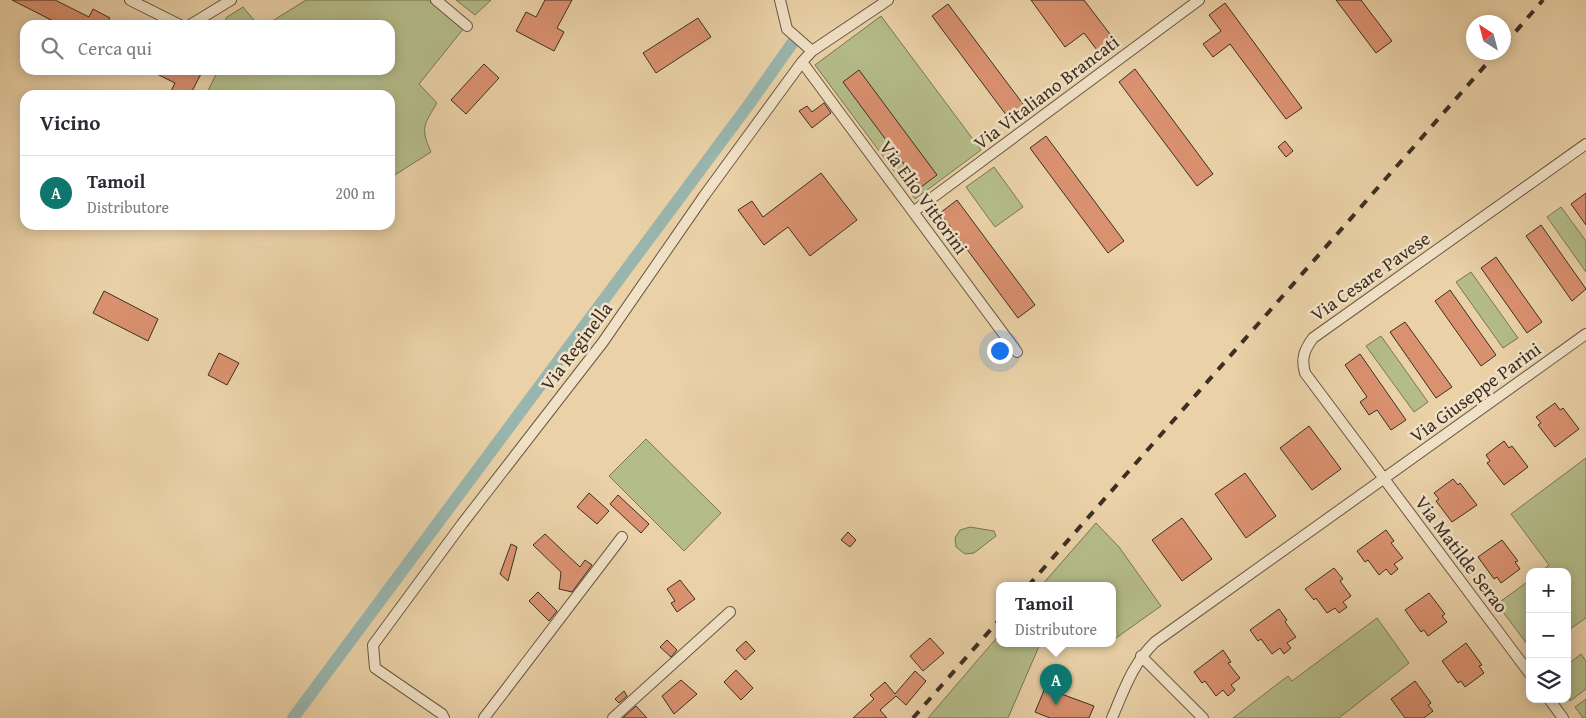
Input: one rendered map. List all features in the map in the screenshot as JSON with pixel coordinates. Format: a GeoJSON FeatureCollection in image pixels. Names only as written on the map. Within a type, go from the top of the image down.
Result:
{"type":"FeatureCollection","features":[{"type":"Feature","properties":{"kind":"street"},"geometry":{"type":"LineString","coordinates":[[130,0],[170,20]]}},
{"type":"Feature","properties":{"kind":"street"},"geometry":{"type":"LineString","coordinates":[[198,20],[231,0]]}},
{"type":"Feature","properties":{"kind":"street"},"geometry":{"type":"LineString","coordinates":[[436,0],[467,26]]}},
{"type":"Feature","properties":{"kind":"street"},"geometry":{"type":"LineString","coordinates":[[780,0],[787,29],[808,47]]}},
{"type":"Feature","properties":{"kind":"street","name":"Via Reginella"},"geometry":{"type":"LineString","coordinates":[[444,718],[442,714],[375,668],[373,646],[462,524],[603,342],[704,196],[802,62],[808,47],[888,0]]}},
{"type":"Feature","properties":{"kind":"street","name":"Via Vitaliano Brancati"},"geometry":{"type":"LineString","coordinates":[[913,212],[1199,0]]}},
{"type":"Feature","properties":{"kind":"street","name":"Via Elio Vittorini"},"geometry":{"type":"LineString","coordinates":[[802,62],[1017,352]]}},
{"type":"Feature","properties":{"kind":"street","name":"Via Cesare Pavese"},"geometry":{"type":"LineString","coordinates":[[1385,478],[1371,463],[1305,373],[1302,357],[1306,347],[1313,338],[1586,144]]}},
{"type":"Feature","properties":{"kind":"street","name":"Via Giuseppe Parini"},"geometry":{"type":"LineString","coordinates":[[1141,656],[1161,638],[1586,334]]}},
{"type":"Feature","properties":{"kind":"street","name":"Via Matilde Serao"},"geometry":{"type":"LineString","coordinates":[[1385,478],[1526,669]]}},
{"type":"Feature","properties":{"kind":"street"},"geometry":{"type":"LineString","coordinates":[[484,718],[622,537]]}},
{"type":"Feature","properties":{"kind":"street"},"geometry":{"type":"LineString","coordinates":[[613,718],[730,612]]}},
{"type":"Feature","properties":{"kind":"street"},"geometry":{"type":"LineString","coordinates":[[1112,718],[1141,656],[1203,718]]}},
{"type":"Feature","properties":{"kind":"street"},"geometry":{"type":"LineString","coordinates":[[1552,703],[1563,718]]}},
{"type":"Feature","properties":{"kind":"green space"},"geometry":{"type":"Polygon","coordinates":[[[306,0],[428,0],[464,28],[419,84],[437,103],[425,126],[425,137],[431,152],[395,175],[395,90],[208,90],[216,75],[395,75],[395,20],[274,20],[306,0]]]}},
{"type":"Feature","properties":{"kind":"green space"},"geometry":{"type":"Polygon","coordinates":[[[456,0],[491,0],[475,15],[456,0]]]}},
{"type":"Feature","properties":{"kind":"green space"},"geometry":{"type":"Polygon","coordinates":[[[243,7],[254,20],[226,20],[227,17],[243,7]]]}},
{"type":"Feature","properties":{"kind":"green space"},"geometry":{"type":"Polygon","coordinates":[[[881,16],[981,150],[915,199],[815,65],[881,16]]]}},
{"type":"Feature","properties":{"kind":"green space"},"geometry":{"type":"Polygon","coordinates":[[[994,167],[1023,207],[995,227],[966,187],[994,167]]]}},
{"type":"Feature","properties":{"kind":"green space"},"geometry":{"type":"Polygon","coordinates":[[[1561,207],[1586,241],[1586,272],[1547,217],[1561,207]]]}},
{"type":"Feature","properties":{"kind":"green space"},"geometry":{"type":"Polygon","coordinates":[[[1471,272],[1518,338],[1503,348],[1456,282],[1471,272]]]}},
{"type":"Feature","properties":{"kind":"green space"},"geometry":{"type":"Polygon","coordinates":[[[1381,336],[1428,402],[1414,412],[1366,346],[1381,336]]]}},
{"type":"Feature","properties":{"kind":"green space"},"geometry":{"type":"Polygon","coordinates":[[[646,439],[721,513],[684,551],[609,476],[646,439]]]}},
{"type":"Feature","properties":{"kind":"green space"},"geometry":{"type":"Polygon","coordinates":[[[1586,458],[1586,618],[1571,628],[1571,568],[1546,568],[1549,565],[1511,514],[1586,458]]]}},
{"type":"Feature","properties":{"kind":"green space"},"geometry":{"type":"Polygon","coordinates":[[[1096,523],[1119,547],[1161,606],[1116,638],[1116,582],[1044,582],[1096,523]]]}},
{"type":"Feature","properties":{"kind":"green space"},"geometry":{"type":"Polygon","coordinates":[[[970,527],[994,531],[996,536],[974,553],[965,554],[956,547],[955,538],[960,530],[970,527]]]}},
{"type":"Feature","properties":{"kind":"green space"},"geometry":{"type":"Polygon","coordinates":[[[1526,583],[1526,643],[1497,604],[1526,583]]]}},
{"type":"Feature","properties":{"kind":"green space"},"geometry":{"type":"Polygon","coordinates":[[[1377,618],[1409,663],[1339,718],[1233,718],[1288,676],[1292,681],[1377,618]]]}},
{"type":"Feature","properties":{"kind":"green space"},"geometry":{"type":"Polygon","coordinates":[[[996,639],[996,647],[1039,647],[1008,718],[928,718],[996,639]]]}},
{"type":"Feature","properties":{"kind":"green space"},"geometry":{"type":"Polygon","coordinates":[[[1581,654],[1586,661],[1586,689],[1571,700],[1571,662],[1581,654]]]}},
{"type":"Feature","properties":{"kind":"green space"},"geometry":{"type":"Polygon","coordinates":[[[1586,699],[1586,718],[1583,718],[1575,707],[1586,699]]]}},
{"type":"Feature","properties":{"kind":"building"},"geometry":{"type":"Polygon","coordinates":[[[12,0],[55,0],[89,17],[93,9],[110,18],[109,20],[51,20],[12,0]]]}},
{"type":"Feature","properties":{"kind":"building"},"geometry":{"type":"Polygon","coordinates":[[[545,0],[572,0],[557,28],[564,32],[554,51],[516,31],[526,12],[536,17],[545,0]]]}},
{"type":"Feature","properties":{"kind":"building"},"geometry":{"type":"Polygon","coordinates":[[[1031,0],[1084,0],[1116,42],[1100,54],[1084,33],[1065,47],[1031,0]]]}},
{"type":"Feature","properties":{"kind":"building"},"geometry":{"type":"Polygon","coordinates":[[[1336,0],[1361,0],[1392,41],[1376,53],[1336,0]]]}},
{"type":"Feature","properties":{"kind":"building"},"geometry":{"type":"Polygon","coordinates":[[[1225,3],[1302,108],[1286,119],[1230,44],[1213,57],[1203,44],[1221,31],[1209,15],[1225,3]]]}},
{"type":"Feature","properties":{"kind":"building"},"geometry":{"type":"Polygon","coordinates":[[[948,4],[1026,108],[1010,120],[932,16],[948,4]]]}},
{"type":"Feature","properties":{"kind":"building"},"geometry":{"type":"Polygon","coordinates":[[[698,18],[711,37],[656,73],[643,53],[698,18]]]}},
{"type":"Feature","properties":{"kind":"building"},"geometry":{"type":"Polygon","coordinates":[[[484,64],[499,78],[466,114],[451,100],[484,64]]]}},
{"type":"Feature","properties":{"kind":"building"},"geometry":{"type":"Polygon","coordinates":[[[1135,69],[1213,174],[1197,186],[1119,82],[1135,69]]]}},
{"type":"Feature","properties":{"kind":"building"},"geometry":{"type":"Polygon","coordinates":[[[859,70],[937,175],[921,187],[843,82],[859,70]]]}},
{"type":"Feature","properties":{"kind":"building"},"geometry":{"type":"Polygon","coordinates":[[[159,75],[200,75],[193,90],[172,90],[175,83],[159,75]]]}},
{"type":"Feature","properties":{"kind":"building"},"geometry":{"type":"Polygon","coordinates":[[[824,103],[831,113],[812,128],[799,111],[807,106],[812,112],[824,103]]]}},
{"type":"Feature","properties":{"kind":"building"},"geometry":{"type":"Polygon","coordinates":[[[1046,136],[1124,241],[1108,253],[1030,148],[1046,136]]]}},
{"type":"Feature","properties":{"kind":"building"},"geometry":{"type":"Polygon","coordinates":[[[1285,141],[1293,151],[1286,157],[1278,147],[1285,141]]]}},
{"type":"Feature","properties":{"kind":"building"},"geometry":{"type":"Polygon","coordinates":[[[821,173],[857,220],[810,256],[788,227],[764,245],[738,210],[752,201],[763,217],[821,173]]]}},
{"type":"Feature","properties":{"kind":"building"},"geometry":{"type":"Polygon","coordinates":[[[1586,193],[1586,225],[1571,204],[1586,193]]]}},
{"type":"Feature","properties":{"kind":"building"},"geometry":{"type":"Polygon","coordinates":[[[957,200],[1035,305],[1018,318],[940,213],[957,200]]]}},
{"type":"Feature","properties":{"kind":"building"},"geometry":{"type":"Polygon","coordinates":[[[1541,225],[1586,289],[1572,301],[1526,236],[1541,225]]]}},
{"type":"Feature","properties":{"kind":"building"},"geometry":{"type":"Polygon","coordinates":[[[1496,257],[1542,322],[1527,333],[1481,268],[1496,257]]]}},
{"type":"Feature","properties":{"kind":"building"},"geometry":{"type":"Polygon","coordinates":[[[1450,290],[1496,355],[1481,366],[1435,301],[1450,290]]]}},
{"type":"Feature","properties":{"kind":"building"},"geometry":{"type":"Polygon","coordinates":[[[104,291],[158,319],[148,341],[93,313],[104,291]]]}},
{"type":"Feature","properties":{"kind":"building"},"geometry":{"type":"Polygon","coordinates":[[[1405,322],[1452,387],[1436,398],[1390,332],[1405,322]]]}},
{"type":"Feature","properties":{"kind":"building"},"geometry":{"type":"Polygon","coordinates":[[[219,353],[239,363],[227,385],[208,375],[219,353]]]}},
{"type":"Feature","properties":{"kind":"building"},"geometry":{"type":"Polygon","coordinates":[[[1360,354],[1406,420],[1391,430],[1377,410],[1369,415],[1360,402],[1367,397],[1345,365],[1360,354]]]}},
{"type":"Feature","properties":{"kind":"building"},"geometry":{"type":"Polygon","coordinates":[[[1555,403],[1560,410],[1563,408],[1579,429],[1555,447],[1538,425],[1541,423],[1536,417],[1555,403]]]}},
{"type":"Feature","properties":{"kind":"building"},"geometry":{"type":"Polygon","coordinates":[[[1309,426],[1341,469],[1312,490],[1280,448],[1309,426]]]}},
{"type":"Feature","properties":{"kind":"building"},"geometry":{"type":"Polygon","coordinates":[[[1504,441],[1509,448],[1512,446],[1528,467],[1504,485],[1487,463],[1490,461],[1486,455],[1504,441]]]}},
{"type":"Feature","properties":{"kind":"building"},"geometry":{"type":"Polygon","coordinates":[[[1245,473],[1276,516],[1246,538],[1215,494],[1245,473]]]}},
{"type":"Feature","properties":{"kind":"building"},"geometry":{"type":"Polygon","coordinates":[[[1453,479],[1458,485],[1460,483],[1477,505],[1452,522],[1436,501],[1439,499],[1434,493],[1453,479]]]}},
{"type":"Feature","properties":{"kind":"building"},"geometry":{"type":"Polygon","coordinates":[[[589,493],[609,511],[597,524],[577,507],[589,493]]]}},
{"type":"Feature","properties":{"kind":"building"},"geometry":{"type":"Polygon","coordinates":[[[618,495],[649,524],[641,533],[610,504],[618,495]]]}},
{"type":"Feature","properties":{"kind":"building"},"geometry":{"type":"Polygon","coordinates":[[[1182,518],[1212,559],[1182,581],[1152,540],[1182,518]]]}},
{"type":"Feature","properties":{"kind":"building"},"geometry":{"type":"Polygon","coordinates":[[[1386,530],[1394,541],[1391,543],[1403,558],[1394,564],[1398,569],[1391,575],[1386,569],[1379,575],[1368,560],[1365,562],[1357,551],[1386,530]]]}},
{"type":"Feature","properties":{"kind":"building"},"geometry":{"type":"Polygon","coordinates":[[[848,532],[856,540],[850,547],[841,540],[848,532]]]}},
{"type":"Feature","properties":{"kind":"building"},"geometry":{"type":"Polygon","coordinates":[[[545,534],[580,567],[585,560],[592,565],[572,592],[559,589],[561,572],[533,545],[545,534]]]}},
{"type":"Feature","properties":{"kind":"building"},"geometry":{"type":"Polygon","coordinates":[[[1502,540],[1518,561],[1515,562],[1520,569],[1501,583],[1497,577],[1494,579],[1478,557],[1502,540]]]}},
{"type":"Feature","properties":{"kind":"building"},"geometry":{"type":"Polygon","coordinates":[[[511,544],[517,547],[508,581],[500,574],[511,544]]]}},
{"type":"Feature","properties":{"kind":"building"},"geometry":{"type":"Polygon","coordinates":[[[1334,568],[1343,579],[1340,581],[1351,596],[1343,602],[1347,607],[1339,613],[1335,608],[1327,613],[1316,598],[1314,600],[1305,589],[1334,568]]]}},
{"type":"Feature","properties":{"kind":"building"},"geometry":{"type":"Polygon","coordinates":[[[680,580],[695,599],[677,612],[671,603],[675,601],[667,589],[680,580]]]}},
{"type":"Feature","properties":{"kind":"building"},"geometry":{"type":"Polygon","coordinates":[[[538,592],[557,611],[549,621],[529,601],[538,592]]]}},
{"type":"Feature","properties":{"kind":"building"},"geometry":{"type":"Polygon","coordinates":[[[1429,593],[1445,614],[1442,616],[1447,622],[1428,636],[1424,630],[1421,632],[1405,610],[1429,593]]]}},
{"type":"Feature","properties":{"kind":"building"},"geometry":{"type":"Polygon","coordinates":[[[1279,609],[1287,620],[1285,622],[1296,637],[1287,643],[1291,648],[1284,654],[1280,648],[1272,654],[1261,639],[1258,641],[1250,630],[1279,609]]]}},
{"type":"Feature","properties":{"kind":"building"},"geometry":{"type":"Polygon","coordinates":[[[930,638],[944,653],[923,671],[910,656],[930,638]]]}},
{"type":"Feature","properties":{"kind":"building"},"geometry":{"type":"Polygon","coordinates":[[[667,640],[677,650],[671,657],[660,647],[667,640]]]}},
{"type":"Feature","properties":{"kind":"building"},"geometry":{"type":"Polygon","coordinates":[[[746,641],[755,651],[745,660],[736,650],[746,641]]]}},
{"type":"Feature","properties":{"kind":"building"},"geometry":{"type":"Polygon","coordinates":[[[1466,643],[1482,665],[1479,666],[1484,673],[1465,687],[1461,681],[1458,683],[1442,661],[1466,643]]]}},
{"type":"Feature","properties":{"kind":"building"},"geometry":{"type":"Polygon","coordinates":[[[1223,650],[1231,662],[1228,663],[1240,678],[1231,685],[1235,690],[1228,696],[1223,690],[1216,696],[1205,681],[1202,683],[1194,672],[1223,650]]]}},
{"type":"Feature","properties":{"kind":"building"},"geometry":{"type":"Polygon","coordinates":[[[736,670],[753,688],[741,700],[724,682],[736,670]]]}},
{"type":"Feature","properties":{"kind":"building"},"geometry":{"type":"Polygon","coordinates":[[[915,671],[926,681],[906,705],[896,696],[880,710],[887,718],[853,718],[874,699],[870,695],[885,682],[895,694],[915,671]]]}},
{"type":"Feature","properties":{"kind":"building"},"geometry":{"type":"Polygon","coordinates":[[[681,680],[697,694],[674,714],[662,696],[681,680]]]}},
{"type":"Feature","properties":{"kind":"building"},"geometry":{"type":"Polygon","coordinates":[[[1415,681],[1431,703],[1428,705],[1433,711],[1424,718],[1405,718],[1391,699],[1415,681]]]}},
{"type":"Feature","properties":{"kind":"building"},"geometry":{"type":"Polygon","coordinates":[[[1045,688],[1094,706],[1089,718],[1050,718],[1035,712],[1045,688]]]}},
{"type":"Feature","properties":{"kind":"building"},"geometry":{"type":"Polygon","coordinates":[[[624,691],[627,696],[619,703],[615,699],[624,691]]]}},
{"type":"Feature","properties":{"kind":"building"},"geometry":{"type":"Polygon","coordinates":[[[636,706],[647,718],[623,718],[636,706]]]}},
{"type":"Feature","properties":{"kind":"waterway"},"geometry":{"type":"LineString","coordinates":[[293,718],[750,103],[793,42]]}},
{"type":"Feature","properties":{"kind":"railway"},"geometry":{"type":"LineString","coordinates":[[1511,37],[1543,0]]}},
{"type":"Feature","properties":{"kind":"railway"},"geometry":{"type":"LineString","coordinates":[[1032,582],[1490,60]]}},
{"type":"Feature","properties":{"kind":"railway"},"geometry":{"type":"LineString","coordinates":[[913,718],[996,624]]}},
{"type":"Feature","properties":{"kind":"place","name":"Tamoil"},"geometry":{"type":"Point","coordinates":[1056,705]}}]}
